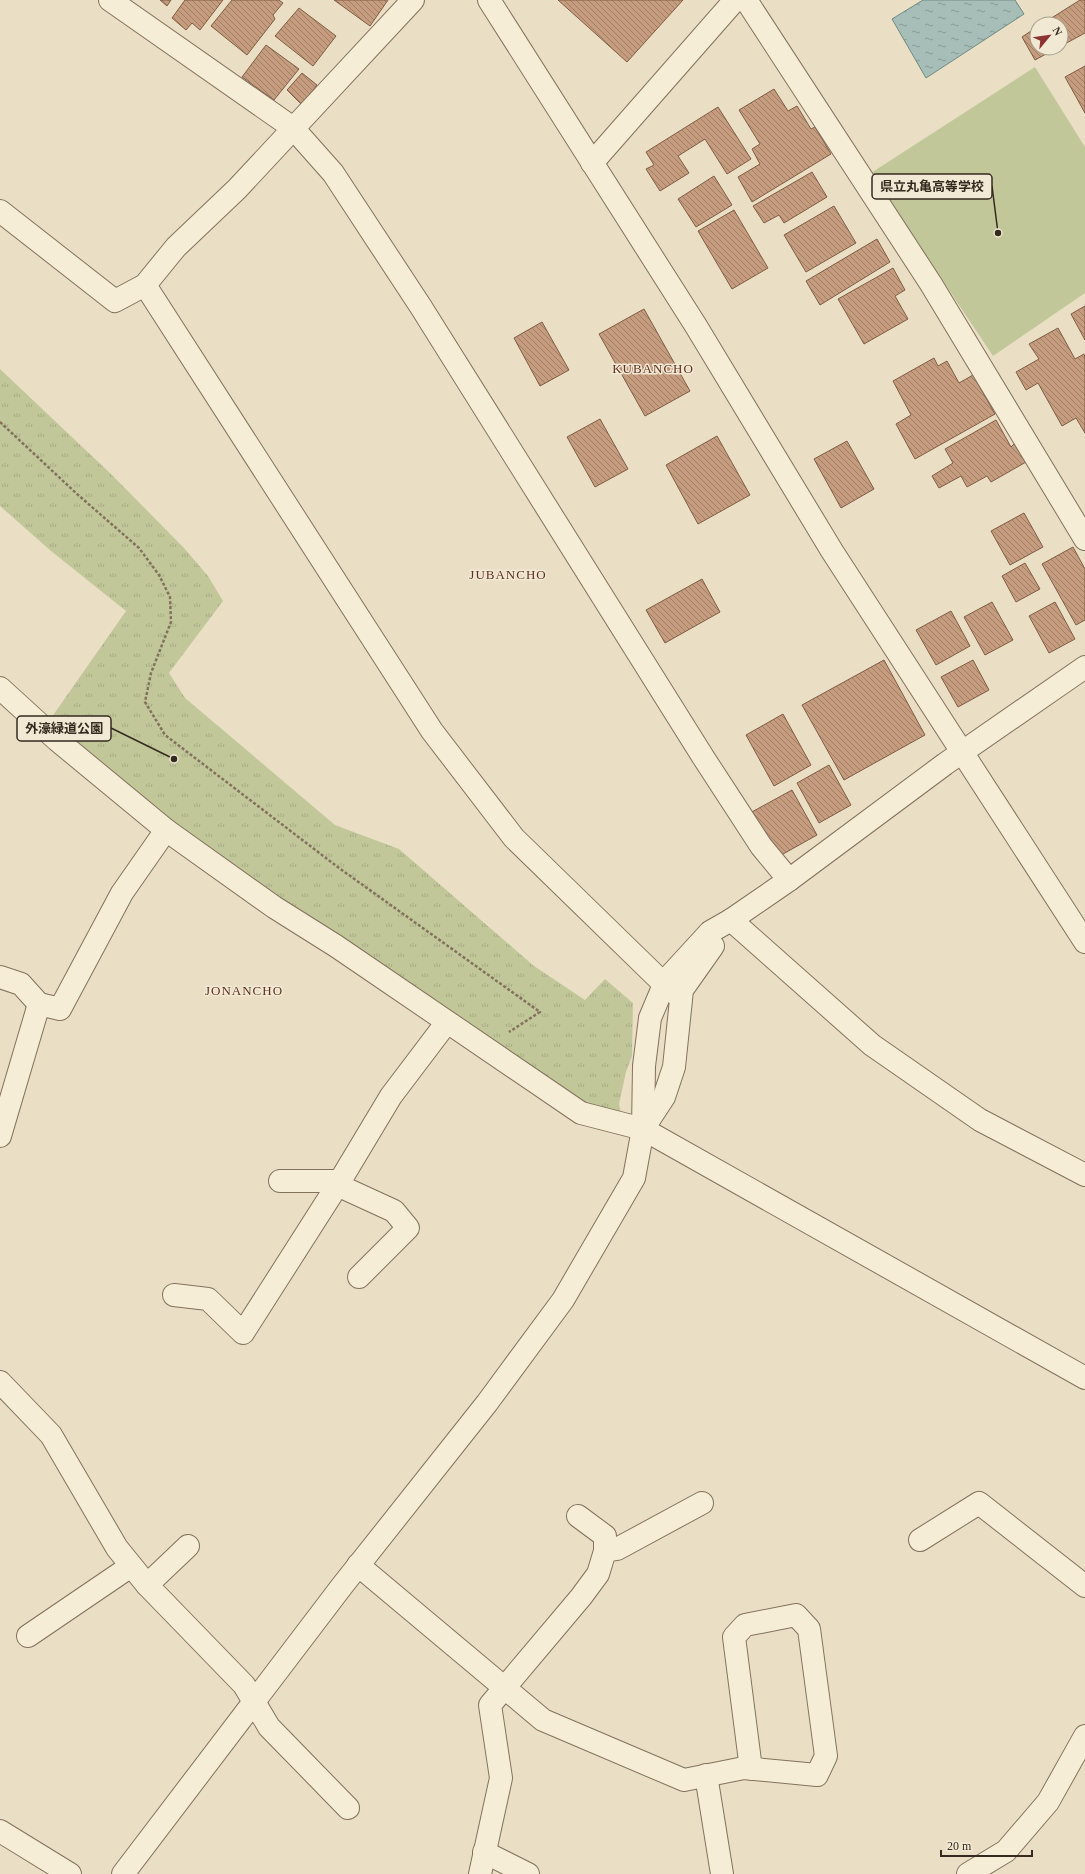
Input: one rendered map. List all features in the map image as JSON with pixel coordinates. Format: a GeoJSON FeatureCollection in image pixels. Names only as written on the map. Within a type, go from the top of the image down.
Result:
{"type":"FeatureCollection","features":[{"type":"Feature","properties":{"kind":"street"},"geometry":{"type":"LineString","coordinates":[[110,0],[294,128],[333,173],[421,308],[705,760],[761,846],[789,880]]}},
{"type":"Feature","properties":{"kind":"street"},"geometry":{"type":"LineString","coordinates":[[0,211],[115,301],[145,285],[176,248],[237,189],[413,0]]}},
{"type":"Feature","properties":{"kind":"street"},"geometry":{"type":"LineString","coordinates":[[489,0],[696,326],[832,551],[1085,942]]}},
{"type":"Feature","properties":{"kind":"street"},"geometry":{"type":"LineString","coordinates":[[592,163],[735,0]]}},
{"type":"Feature","properties":{"kind":"street"},"geometry":{"type":"LineString","coordinates":[[746,0],[931,284],[1085,539]]}},
{"type":"Feature","properties":{"kind":"street"},"geometry":{"type":"LineString","coordinates":[[145,285],[432,730],[514,838],[672,991],[674,1067],[664,1097],[643,1129]]}},
{"type":"Feature","properties":{"kind":"street"},"geometry":{"type":"LineString","coordinates":[[123,1874],[253,1701],[358,1565],[487,1403],[563,1300],[634,1178],[643,1129],[644,1066],[650,1018],[672,991],[682,990],[731,920],[789,880],[962,753],[1085,668]]}},
{"type":"Feature","properties":{"kind":"street"},"geometry":{"type":"LineString","coordinates":[[0,688],[57,740],[166,830],[274,907],[336,946],[581,1113],[643,1129],[1085,1378]]}},
{"type":"Feature","properties":{"kind":"street"},"geometry":{"type":"LineString","coordinates":[[0,977],[21,984],[39,1004],[60,1009],[122,892],[166,830]]}},
{"type":"Feature","properties":{"kind":"street"},"geometry":{"type":"LineString","coordinates":[[731,920],[872,1045],[980,1120],[1085,1175]]}},
{"type":"Feature","properties":{"kind":"street"},"geometry":{"type":"LineString","coordinates":[[0,1136],[39,1004]]}},
{"type":"Feature","properties":{"kind":"street"},"geometry":{"type":"LineString","coordinates":[[174,1295],[208,1299],[243,1333],[340,1181],[391,1096],[447,1022]]}},
{"type":"Feature","properties":{"kind":"street"},"geometry":{"type":"LineString","coordinates":[[280,1181],[340,1181]]}},
{"type":"Feature","properties":{"kind":"street"},"geometry":{"type":"LineString","coordinates":[[340,1181],[346,1189],[394,1212],[408,1228],[359,1277]]}},
{"type":"Feature","properties":{"kind":"street"},"geometry":{"type":"LineString","coordinates":[[0,1382],[51,1435],[117,1548],[147,1585],[244,1685],[269,1727],[348,1808]]}},
{"type":"Feature","properties":{"kind":"street"},"geometry":{"type":"LineString","coordinates":[[605,1551],[617,1549],[702,1503]]}},
{"type":"Feature","properties":{"kind":"street"},"geometry":{"type":"LineString","coordinates":[[920,1540],[979,1503],[1085,1586]]}},
{"type":"Feature","properties":{"kind":"street"},"geometry":{"type":"LineString","coordinates":[[480,1874],[500,1778],[490,1705],[581,1597],[598,1574],[605,1551],[605,1536],[578,1516]]}},
{"type":"Feature","properties":{"kind":"street"},"geometry":{"type":"LineString","coordinates":[[147,1585],[188,1546]]}},
{"type":"Feature","properties":{"kind":"street"},"geometry":{"type":"LineString","coordinates":[[358,1565],[543,1720],[684,1780],[744,1768],[751,1769],[817,1775],[826,1756],[809,1629],[796,1615],[745,1625],[734,1637],[751,1769]]}},
{"type":"Feature","properties":{"kind":"street"},"geometry":{"type":"LineString","coordinates":[[28,1636],[132,1566]]}},
{"type":"Feature","properties":{"kind":"street"},"geometry":{"type":"LineString","coordinates":[[968,1874],[1006,1851],[1048,1802],[1085,1736]]}},
{"type":"Feature","properties":{"kind":"street"},"geometry":{"type":"LineString","coordinates":[[706,1776],[722,1874]]}},
{"type":"Feature","properties":{"kind":"street"},"geometry":{"type":"LineString","coordinates":[[0,1831],[70,1874]]}},
{"type":"Feature","properties":{"kind":"street"},"geometry":{"type":"LineString","coordinates":[[484,1852],[528,1874]]}},
{"type":"Feature","properties":{"kind":"path"},"geometry":{"type":"LineString","coordinates":[[0,422],[77,494],[139,548],[159,575],[170,597],[171,622],[151,672],[145,702],[165,735],[339,868],[540,1012],[499,1039],[490,1052]]}},
{"type":"Feature","properties":{"kind":"green space"},"geometry":{"type":"Polygon","coordinates":[[[1035,67],[1085,147],[1085,293],[993,356],[871,173],[1035,67]]]}},
{"type":"Feature","properties":{"kind":"green space"},"geometry":{"type":"Polygon","coordinates":[[[0,369],[111,474],[184,548],[208,576],[223,601],[169,673],[185,698],[335,825],[399,849],[534,966],[585,1000],[605,979],[633,1003],[632,1056],[626,1072],[619,1104],[623,1124],[586,1111],[175,829],[49,721],[126,611],[51,551],[0,506],[0,369]]]}},
{"type":"Feature","properties":{"kind":"water"},"geometry":{"type":"Polygon","coordinates":[[[923,0],[1015,0],[1024,14],[926,78],[892,19],[923,0]]]}},
{"type":"Feature","properties":{"kind":"building"},"geometry":{"type":"Polygon","coordinates":[[[160,0],[171,0],[167,6],[160,0]]]}},
{"type":"Feature","properties":{"kind":"building"},"geometry":{"type":"Polygon","coordinates":[[[185,0],[223,0],[200,30],[192,23],[186,30],[172,18],[185,0]]]}},
{"type":"Feature","properties":{"kind":"building"},"geometry":{"type":"Polygon","coordinates":[[[232,0],[279,0],[283,3],[273,15],[275,19],[247,55],[211,26],[232,0]]]}},
{"type":"Feature","properties":{"kind":"building"},"geometry":{"type":"Polygon","coordinates":[[[334,0],[388,0],[370,26],[334,0]]]}},
{"type":"Feature","properties":{"kind":"building"},"geometry":{"type":"Polygon","coordinates":[[[558,0],[683,0],[627,62],[558,0]]]}},
{"type":"Feature","properties":{"kind":"building"},"geometry":{"type":"Polygon","coordinates":[[[1080,0],[1085,0],[1085,33],[1069,42],[1069,16],[1055,16],[1080,0]]]}},
{"type":"Feature","properties":{"kind":"building"},"geometry":{"type":"Polygon","coordinates":[[[299,8],[336,36],[313,66],[275,36],[299,8]]]}},
{"type":"Feature","properties":{"kind":"building"},"geometry":{"type":"Polygon","coordinates":[[[1029,32],[1029,49],[1022,37],[1029,32]]]}},
{"type":"Feature","properties":{"kind":"building"},"geometry":{"type":"Polygon","coordinates":[[[266,45],[299,69],[274,100],[242,77],[266,45]]]}},
{"type":"Feature","properties":{"kind":"building"},"geometry":{"type":"Polygon","coordinates":[[[1033,56],[1042,56],[1035,60],[1033,56]]]}},
{"type":"Feature","properties":{"kind":"building"},"geometry":{"type":"Polygon","coordinates":[[[1085,66],[1085,113],[1065,77],[1085,66]]]}},
{"type":"Feature","properties":{"kind":"building"},"geometry":{"type":"Polygon","coordinates":[[[302,73],[317,85],[302,105],[287,90],[302,73]]]}},
{"type":"Feature","properties":{"kind":"building"},"geometry":{"type":"Polygon","coordinates":[[[774,89],[788,111],[797,106],[811,129],[815,127],[831,154],[752,202],[738,177],[760,164],[752,149],[760,144],[739,110],[774,89]]]}},
{"type":"Feature","properties":{"kind":"building"},"geometry":{"type":"Polygon","coordinates":[[[718,107],[751,159],[727,174],[705,139],[678,156],[689,173],[660,191],[646,169],[654,165],[646,152],[718,107]]]}},
{"type":"Feature","properties":{"kind":"building"},"geometry":{"type":"Polygon","coordinates":[[[812,172],[827,197],[784,223],[779,215],[764,223],[753,206],[812,172]]]}},
{"type":"Feature","properties":{"kind":"building"},"geometry":{"type":"Polygon","coordinates":[[[714,176],[732,205],[696,227],[678,199],[714,176]]]}},
{"type":"Feature","properties":{"kind":"building"},"geometry":{"type":"Polygon","coordinates":[[[834,206],[856,243],[806,272],[784,235],[834,206]]]}},
{"type":"Feature","properties":{"kind":"building"},"geometry":{"type":"Polygon","coordinates":[[[734,210],[768,268],[732,289],[698,231],[734,210]]]}},
{"type":"Feature","properties":{"kind":"building"},"geometry":{"type":"Polygon","coordinates":[[[877,239],[890,262],[820,305],[806,281],[877,239]]]}},
{"type":"Feature","properties":{"kind":"building"},"geometry":{"type":"Polygon","coordinates":[[[893,268],[905,290],[895,296],[908,319],[864,344],[838,299],[893,268]]]}},
{"type":"Feature","properties":{"kind":"building"},"geometry":{"type":"Polygon","coordinates":[[[1085,306],[1085,340],[1071,314],[1085,306]]]}},
{"type":"Feature","properties":{"kind":"building"},"geometry":{"type":"Polygon","coordinates":[[[644,309],[690,391],[645,416],[599,334],[644,309]]]}},
{"type":"Feature","properties":{"kind":"building"},"geometry":{"type":"Polygon","coordinates":[[[542,322],[569,370],[540,386],[514,338],[542,322]]]}},
{"type":"Feature","properties":{"kind":"building"},"geometry":{"type":"Polygon","coordinates":[[[1058,328],[1075,359],[1084,354],[1085,357],[1085,433],[1076,418],[1062,426],[1038,383],[1026,390],[1016,372],[1039,359],[1029,344],[1058,328]]]}},
{"type":"Feature","properties":{"kind":"building"},"geometry":{"type":"Polygon","coordinates":[[[934,358],[938,366],[947,361],[959,383],[973,375],[995,414],[915,459],[896,424],[911,415],[893,381],[934,358]]]}},
{"type":"Feature","properties":{"kind":"building"},"geometry":{"type":"Polygon","coordinates":[[[600,419],[628,469],[595,487],[567,437],[600,419]]]}},
{"type":"Feature","properties":{"kind":"building"},"geometry":{"type":"Polygon","coordinates":[[[996,420],[1011,447],[1015,443],[1026,462],[991,482],[987,476],[967,487],[961,476],[939,488],[932,476],[953,463],[945,449],[996,420]]]}},
{"type":"Feature","properties":{"kind":"building"},"geometry":{"type":"Polygon","coordinates":[[[717,436],[750,495],[698,524],[666,465],[717,436]]]}},
{"type":"Feature","properties":{"kind":"building"},"geometry":{"type":"Polygon","coordinates":[[[847,441],[874,489],[841,508],[814,459],[847,441]]]}},
{"type":"Feature","properties":{"kind":"building"},"geometry":{"type":"Polygon","coordinates":[[[1024,513],[1043,547],[1010,565],[991,531],[1024,513]]]}},
{"type":"Feature","properties":{"kind":"building"},"geometry":{"type":"Polygon","coordinates":[[[1073,547],[1085,569],[1085,620],[1076,625],[1042,564],[1073,547]]]}},
{"type":"Feature","properties":{"kind":"building"},"geometry":{"type":"Polygon","coordinates":[[[1025,563],[1040,589],[1016,602],[1002,576],[1025,563]]]}},
{"type":"Feature","properties":{"kind":"building"},"geometry":{"type":"Polygon","coordinates":[[[702,579],[720,612],[665,643],[646,610],[702,579]]]}},
{"type":"Feature","properties":{"kind":"building"},"geometry":{"type":"Polygon","coordinates":[[[992,602],[1013,640],[985,655],[964,617],[992,602]]]}},
{"type":"Feature","properties":{"kind":"building"},"geometry":{"type":"Polygon","coordinates":[[[1055,602],[1075,639],[1049,653],[1029,616],[1055,602]]]}},
{"type":"Feature","properties":{"kind":"building"},"geometry":{"type":"Polygon","coordinates":[[[951,611],[970,646],[936,665],[916,630],[951,611]]]}},
{"type":"Feature","properties":{"kind":"building"},"geometry":{"type":"Polygon","coordinates":[[[884,660],[925,735],[844,780],[802,705],[884,660]]]}},
{"type":"Feature","properties":{"kind":"building"},"geometry":{"type":"Polygon","coordinates":[[[973,660],[989,690],[958,707],[941,677],[973,660]]]}},
{"type":"Feature","properties":{"kind":"building"},"geometry":{"type":"Polygon","coordinates":[[[783,714],[811,765],[774,786],[746,735],[783,714]]]}},
{"type":"Feature","properties":{"kind":"building"},"geometry":{"type":"Polygon","coordinates":[[[829,765],[851,805],[819,823],[797,783],[829,765]]]}},
{"type":"Feature","properties":{"kind":"building"},"geometry":{"type":"Polygon","coordinates":[[[792,790],[817,835],[776,858],[750,813],[792,790]]]}},
{"type":"Feature","properties":{"kind":"place","name":"県立丸亀高等学校"},"geometry":{"type":"Point","coordinates":[998,233]}},
{"type":"Feature","properties":{"kind":"place","name":"外濠緑道公園"},"geometry":{"type":"Point","coordinates":[174,759]}},
{"type":"Feature","properties":{"kind":"district","name":"KUBANCHO"},"geometry":{"type":"Point","coordinates":[653,368]}},
{"type":"Feature","properties":{"kind":"district","name":"JUBANCHO"},"geometry":{"type":"Point","coordinates":[508,574]}},
{"type":"Feature","properties":{"kind":"district","name":"JONANCHO"},"geometry":{"type":"Point","coordinates":[244,990]}}]}
